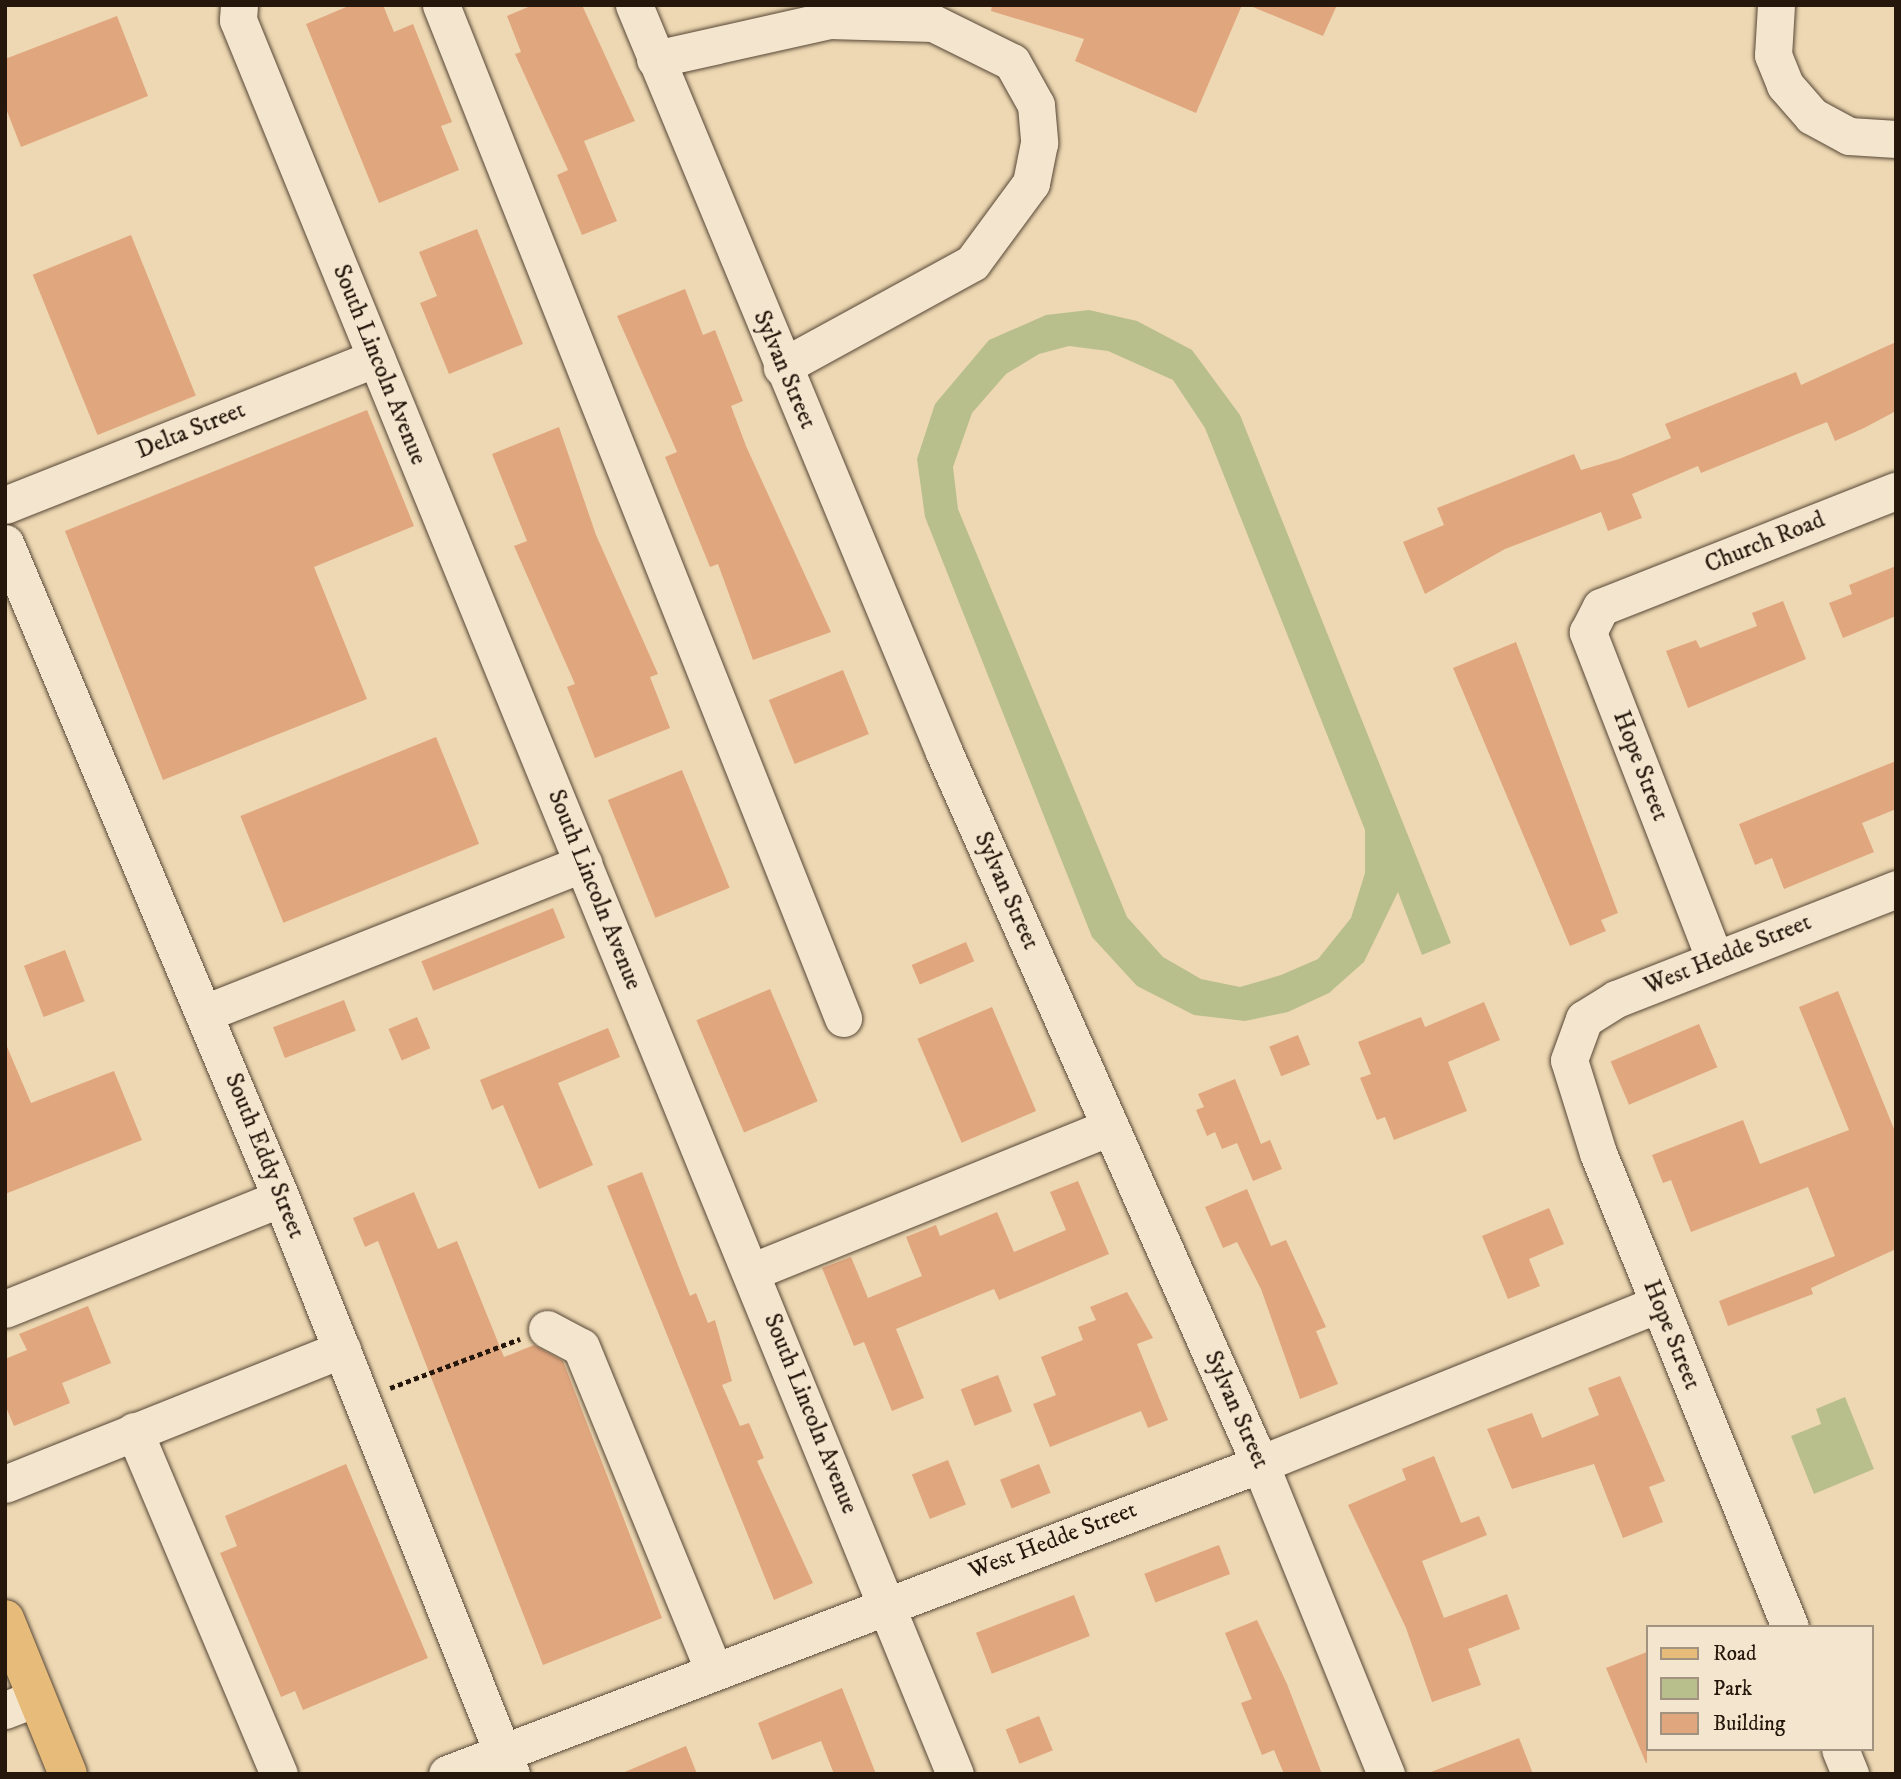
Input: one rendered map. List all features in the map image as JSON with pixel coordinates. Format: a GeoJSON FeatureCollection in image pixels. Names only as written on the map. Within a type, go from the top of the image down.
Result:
{"type":"FeatureCollection","features":[{"type":"Feature","properties":{"kind":"main road"},"geometry":{"type":"LineString","coordinates":[[5,1619],[21,1704],[68,1774]]}},
{"type":"Feature","properties":{"kind":"street","name":"South Lincoln Avenue"},"geometry":{"type":"LineString","coordinates":[[239,5],[238,20],[888,1603],[955,1774]]}},
{"type":"Feature","properties":{"kind":"street"},"geometry":{"type":"LineString","coordinates":[[440,5],[843,1018]]}},
{"type":"Feature","properties":{"kind":"street","name":"Sylvan Street"},"geometry":{"type":"LineString","coordinates":[[634,5],[782,367],[1111,1128],[1260,1464],[1386,1774]]}},
{"type":"Feature","properties":{"kind":"street"},"geometry":{"type":"LineString","coordinates":[[1776,5],[1773,55],[1785,85],[1812,116],[1849,136],[1896,139]]}},
{"type":"Feature","properties":{"kind":"street"},"geometry":{"type":"LineString","coordinates":[[655,59],[829,20],[933,23],[1012,62],[1037,105],[1039,143],[1031,183],[972,263],[782,367]]}},
{"type":"Feature","properties":{"kind":"street","name":"Delta Street"},"geometry":{"type":"LineString","coordinates":[[5,505],[376,358]]}},
{"type":"Feature","properties":{"kind":"street","name":"Church Road"},"geometry":{"type":"LineString","coordinates":[[1635,594],[1896,491]]}},
{"type":"Feature","properties":{"kind":"street","name":"South Eddy Street"},"geometry":{"type":"LineString","coordinates":[[5,543],[205,1013],[507,1763]]}},
{"type":"Feature","properties":{"kind":"street","name":"Hope Street"},"geometry":{"type":"LineString","coordinates":[[1635,594],[1601,607],[1588,632],[1716,960]]}},
{"type":"Feature","properties":{"kind":"street"},"geometry":{"type":"LineString","coordinates":[[205,1013],[583,863]]}},
{"type":"Feature","properties":{"kind":"street","name":"West Hedde Street"},"geometry":{"type":"LineString","coordinates":[[1576,1039],[1584,1019],[1616,999],[1896,888]]}},
{"type":"Feature","properties":{"kind":"street","name":"Hope Street"},"geometry":{"type":"LineString","coordinates":[[1576,1039],[1569,1060],[1658,1304],[1789,1625]]}},
{"type":"Feature","properties":{"kind":"street"},"geometry":{"type":"LineString","coordinates":[[751,1272],[1111,1128]]}},
{"type":"Feature","properties":{"kind":"street"},"geometry":{"type":"LineString","coordinates":[[5,1309],[281,1198]]}},
{"type":"Feature","properties":{"kind":"street","name":"West Hedde Street"},"geometry":{"type":"LineString","coordinates":[[447,1774],[507,1763],[714,1671],[1260,1464],[1658,1304]]}},
{"type":"Feature","properties":{"kind":"street"},"geometry":{"type":"LineString","coordinates":[[547,1329],[581,1347],[714,1671]]}},
{"type":"Feature","properties":{"kind":"street"},"geometry":{"type":"LineString","coordinates":[[5,1484],[342,1349]]}},
{"type":"Feature","properties":{"kind":"street"},"geometry":{"type":"LineString","coordinates":[[134,1431],[279,1774]]}},
{"type":"Feature","properties":{"kind":"street"},"geometry":{"type":"LineString","coordinates":[[1841,1751],[1850,1774]]}},
{"type":"Feature","properties":{"kind":"path"},"geometry":{"type":"LineString","coordinates":[[362,1399],[547,1329]]}},
{"type":"Feature","properties":{"kind":"green space"},"geometry":{"type":"Polygon","coordinates":[[[1089,310],[1137,321],[1192,350],[1240,415],[1451,943],[1422,955],[1398,892],[1364,962],[1329,993],[1288,1012],[1245,1021],[1194,1015],[1137,986],[1092,937],[925,517],[917,459],[935,404],[989,340],[1046,315],[1089,310]],[[1069,346],[1039,354],[1006,374],[972,413],[953,467],[958,509],[1127,917],[1163,957],[1201,979],[1240,987],[1281,975],[1318,959],[1351,918],[1365,873],[1365,830],[1205,428],[1173,380],[1108,351],[1069,346]]]}},
{"type":"Feature","properties":{"kind":"green space"},"geometry":{"type":"Polygon","coordinates":[[[1845,1397],[1874,1469],[1814,1494],[1791,1436],[1821,1424],[1816,1409],[1845,1397]]]}},
{"type":"Feature","properties":{"kind":"building"},"geometry":{"type":"Polygon","coordinates":[[[351,5],[383,5],[394,32],[413,24],[452,122],[441,126],[459,170],[379,203],[306,24],[351,5]]]}},
{"type":"Feature","properties":{"kind":"building"},"geometry":{"type":"Polygon","coordinates":[[[533,5],[582,5],[635,121],[584,141],[617,221],[582,235],[557,175],[568,170],[515,54],[521,52],[507,16],[533,5]]]}},
{"type":"Feature","properties":{"kind":"building"},"geometry":{"type":"Polygon","coordinates":[[[992,5],[1242,5],[1196,113],[1075,61],[1084,39],[991,11],[992,5]]]}},
{"type":"Feature","properties":{"kind":"building"},"geometry":{"type":"Polygon","coordinates":[[[1248,5],[1337,5],[1323,36],[1248,5]]]}},
{"type":"Feature","properties":{"kind":"building"},"geometry":{"type":"Polygon","coordinates":[[[117,16],[148,96],[21,147],[5,106],[5,59],[117,16]]]}},
{"type":"Feature","properties":{"kind":"building"},"geometry":{"type":"Polygon","coordinates":[[[477,229],[523,344],[449,374],[420,303],[437,296],[419,252],[477,229]]]}},
{"type":"Feature","properties":{"kind":"building"},"geometry":{"type":"Polygon","coordinates":[[[131,235],[196,395],[98,435],[33,275],[131,235]]]}},
{"type":"Feature","properties":{"kind":"building"},"geometry":{"type":"Polygon","coordinates":[[[685,289],[703,335],[715,330],[743,401],[731,406],[746,446],[831,632],[753,660],[718,564],[710,567],[665,457],[677,452],[617,316],[685,289]]]}},
{"type":"Feature","properties":{"kind":"building"},"geometry":{"type":"Polygon","coordinates":[[[1896,342],[1896,411],[1835,441],[1827,422],[1701,473],[1698,466],[1632,494],[1642,518],[1608,531],[1601,512],[1505,549],[1425,594],[1403,542],[1444,525],[1437,508],[1574,454],[1581,470],[1619,459],[1671,438],[1665,424],[1796,372],[1801,385],[1896,342]]]}},
{"type":"Feature","properties":{"kind":"building"},"geometry":{"type":"Polygon","coordinates":[[[367,410],[414,526],[314,567],[367,699],[163,780],[65,531],[367,410]]]}},
{"type":"Feature","properties":{"kind":"building"},"geometry":{"type":"Polygon","coordinates":[[[559,427],[596,535],[658,674],[650,677],[670,728],[595,758],[567,687],[575,684],[514,546],[527,541],[492,454],[559,427]]]}},
{"type":"Feature","properties":{"kind":"building"},"geometry":{"type":"Polygon","coordinates":[[[1896,566],[1896,616],[1843,638],[1829,603],[1852,594],[1849,585],[1896,566]]]}},
{"type":"Feature","properties":{"kind":"building"},"geometry":{"type":"Polygon","coordinates":[[[1783,601],[1806,659],[1688,708],[1666,651],[1696,640],[1700,648],[1757,626],[1752,613],[1783,601]]]}},
{"type":"Feature","properties":{"kind":"building"},"geometry":{"type":"Polygon","coordinates":[[[1516,642],[1618,913],[1601,920],[1606,931],[1570,946],[1453,668],[1516,642]]]}},
{"type":"Feature","properties":{"kind":"building"},"geometry":{"type":"Polygon","coordinates":[[[843,670],[869,734],[795,764],[769,700],[843,670]]]}},
{"type":"Feature","properties":{"kind":"building"},"geometry":{"type":"Polygon","coordinates":[[[436,737],[479,844],[283,923],[240,816],[436,737]]]}},
{"type":"Feature","properties":{"kind":"building"},"geometry":{"type":"Polygon","coordinates":[[[1896,761],[1896,809],[1862,823],[1874,852],[1784,889],[1772,858],[1755,865],[1739,824],[1896,761]]]}},
{"type":"Feature","properties":{"kind":"building"},"geometry":{"type":"Polygon","coordinates":[[[682,770],[730,888],[655,918],[608,800],[682,770]]]}},
{"type":"Feature","properties":{"kind":"building"},"geometry":{"type":"Polygon","coordinates":[[[553,908],[565,938],[433,991],[421,961],[553,908]]]}},
{"type":"Feature","properties":{"kind":"building"},"geometry":{"type":"Polygon","coordinates":[[[966,942],[974,961],[920,984],[912,965],[966,942]]]}},
{"type":"Feature","properties":{"kind":"building"},"geometry":{"type":"Polygon","coordinates":[[[65,950],[85,1001],[44,1017],[24,966],[65,950]]]}},
{"type":"Feature","properties":{"kind":"building"},"geometry":{"type":"Polygon","coordinates":[[[770,989],[818,1101],[744,1133],[696,1020],[770,989]]]}},
{"type":"Feature","properties":{"kind":"building"},"geometry":{"type":"Polygon","coordinates":[[[1838,991],[1896,1134],[1896,1249],[1811,1288],[1813,1294],[1728,1326],[1719,1301],[1835,1256],[1808,1187],[1691,1232],[1671,1180],[1663,1183],[1652,1155],[1743,1120],[1760,1164],[1849,1130],[1799,1007],[1838,991]]]}},
{"type":"Feature","properties":{"kind":"building"},"geometry":{"type":"Polygon","coordinates":[[[344,1000],[356,1031],[285,1058],[273,1027],[344,1000]]]}},
{"type":"Feature","properties":{"kind":"building"},"geometry":{"type":"Polygon","coordinates":[[[1484,1002],[1500,1040],[1448,1062],[1467,1111],[1394,1140],[1385,1117],[1377,1120],[1360,1078],[1371,1074],[1358,1042],[1421,1017],[1425,1027],[1484,1002]]]}},
{"type":"Feature","properties":{"kind":"building"},"geometry":{"type":"Polygon","coordinates":[[[992,1007],[1036,1111],[962,1143],[917,1039],[992,1007]]]}},
{"type":"Feature","properties":{"kind":"building"},"geometry":{"type":"Polygon","coordinates":[[[417,1017],[430,1048],[402,1060],[388,1029],[417,1017]]]}},
{"type":"Feature","properties":{"kind":"building"},"geometry":{"type":"Polygon","coordinates":[[[1699,1024],[1717,1067],[1629,1105],[1611,1062],[1699,1024]]]}},
{"type":"Feature","properties":{"kind":"building"},"geometry":{"type":"Polygon","coordinates":[[[608,1028],[620,1057],[558,1083],[593,1165],[539,1189],[503,1105],[492,1110],[480,1080],[608,1028]]]}},
{"type":"Feature","properties":{"kind":"building"},"geometry":{"type":"Polygon","coordinates":[[[1298,1035],[1310,1065],[1281,1076],[1269,1047],[1298,1035]]]}},
{"type":"Feature","properties":{"kind":"building"},"geometry":{"type":"Polygon","coordinates":[[[5,1042],[31,1103],[114,1071],[142,1140],[5,1194],[5,1042]]]}},
{"type":"Feature","properties":{"kind":"building"},"geometry":{"type":"Polygon","coordinates":[[[1235,1079],[1261,1144],[1270,1140],[1282,1169],[1253,1181],[1237,1143],[1222,1149],[1215,1132],[1207,1136],[1196,1110],[1204,1107],[1198,1094],[1235,1079]]]}},
{"type":"Feature","properties":{"kind":"building"},"geometry":{"type":"Polygon","coordinates":[[[642,1172],[690,1296],[696,1293],[708,1323],[715,1320],[732,1381],[722,1385],[740,1426],[749,1423],[764,1458],[757,1461],[813,1583],[774,1600],[607,1186],[642,1172]]]}},
{"type":"Feature","properties":{"kind":"building"},"geometry":{"type":"Polygon","coordinates":[[[1078,1181],[1109,1254],[999,1300],[994,1289],[896,1329],[924,1398],[892,1411],[864,1342],[854,1346],[822,1268],[851,1257],[868,1298],[922,1276],[906,1237],[936,1225],[940,1236],[997,1212],[1014,1252],[1066,1230],[1050,1192],[1078,1181]]]}},
{"type":"Feature","properties":{"kind":"building"},"geometry":{"type":"Polygon","coordinates":[[[1247,1189],[1271,1246],[1286,1240],[1326,1327],[1316,1331],[1338,1384],[1300,1399],[1261,1289],[1237,1242],[1223,1248],[1205,1207],[1247,1189]]]}},
{"type":"Feature","properties":{"kind":"building"},"geometry":{"type":"Polygon","coordinates":[[[414,1192],[438,1249],[457,1241],[504,1357],[534,1345],[563,1361],[662,1618],[543,1665],[378,1241],[365,1247],[353,1218],[414,1192]]]}},
{"type":"Feature","properties":{"kind":"building"},"geometry":{"type":"Polygon","coordinates":[[[1549,1208],[1564,1244],[1529,1259],[1540,1286],[1508,1299],[1482,1236],[1549,1208]]]}},
{"type":"Feature","properties":{"kind":"building"},"geometry":{"type":"Polygon","coordinates":[[[1127,1292],[1153,1338],[1137,1344],[1168,1420],[1148,1428],[1141,1411],[1050,1447],[1033,1404],[1056,1395],[1041,1357],[1083,1340],[1078,1327],[1096,1320],[1090,1307],[1127,1292]]]}},
{"type":"Feature","properties":{"kind":"building"},"geometry":{"type":"Polygon","coordinates":[[[88,1306],[111,1363],[62,1383],[70,1403],[14,1426],[5,1405],[5,1359],[27,1350],[19,1334],[88,1306]]]}},
{"type":"Feature","properties":{"kind":"building"},"geometry":{"type":"Polygon","coordinates":[[[998,1375],[1012,1411],[975,1426],[961,1389],[998,1375]]]}},
{"type":"Feature","properties":{"kind":"building"},"geometry":{"type":"Polygon","coordinates":[[[1620,1376],[1665,1481],[1649,1487],[1663,1522],[1623,1538],[1594,1464],[1512,1489],[1487,1429],[1532,1413],[1542,1438],[1599,1415],[1588,1388],[1620,1376]]]}},
{"type":"Feature","properties":{"kind":"building"},"geometry":{"type":"Polygon","coordinates":[[[1434,1456],[1461,1523],[1479,1516],[1487,1535],[1422,1561],[1444,1618],[1507,1594],[1520,1629],[1468,1649],[1481,1685],[1432,1702],[1406,1628],[1348,1505],[1406,1480],[1402,1469],[1434,1456]]]}},
{"type":"Feature","properties":{"kind":"building"},"geometry":{"type":"Polygon","coordinates":[[[948,1460],[966,1505],[930,1519],[912,1475],[948,1460]]]}},
{"type":"Feature","properties":{"kind":"building"},"geometry":{"type":"Polygon","coordinates":[[[346,1464],[428,1658],[303,1710],[295,1691],[281,1697],[220,1553],[237,1546],[225,1516],[346,1464]]]}},
{"type":"Feature","properties":{"kind":"building"},"geometry":{"type":"Polygon","coordinates":[[[1039,1464],[1051,1493],[1012,1508],[1000,1480],[1039,1464]]]}},
{"type":"Feature","properties":{"kind":"building"},"geometry":{"type":"Polygon","coordinates":[[[1219,1545],[1230,1574],[1155,1603],[1144,1574],[1219,1545]]]}},
{"type":"Feature","properties":{"kind":"building"},"geometry":{"type":"Polygon","coordinates":[[[1074,1595],[1090,1636],[992,1674],[976,1633],[1074,1595]]]}},
{"type":"Feature","properties":{"kind":"building"},"geometry":{"type":"Polygon","coordinates":[[[1257,1620],[1287,1684],[1322,1774],[1284,1774],[1274,1750],[1262,1755],[1241,1703],[1252,1699],[1225,1633],[1257,1620]]]}},
{"type":"Feature","properties":{"kind":"building"},"geometry":{"type":"Polygon","coordinates":[[[1646,1652],[1647,1763],[1646,1763],[1606,1668],[1646,1652]]]}},
{"type":"Feature","properties":{"kind":"building"},"geometry":{"type":"Polygon","coordinates":[[[842,1688],[876,1774],[834,1774],[821,1741],[772,1760],[758,1723],[842,1688]]]}},
{"type":"Feature","properties":{"kind":"building"},"geometry":{"type":"Polygon","coordinates":[[[1039,1716],[1053,1750],[1019,1764],[1006,1729],[1039,1716]]]}},
{"type":"Feature","properties":{"kind":"building"},"geometry":{"type":"Polygon","coordinates":[[[1519,1738],[1533,1774],[1431,1774],[1431,1772],[1519,1738]]]}},
{"type":"Feature","properties":{"kind":"building"},"geometry":{"type":"Polygon","coordinates":[[[686,1746],[697,1774],[620,1774],[686,1746]]]}}]}
